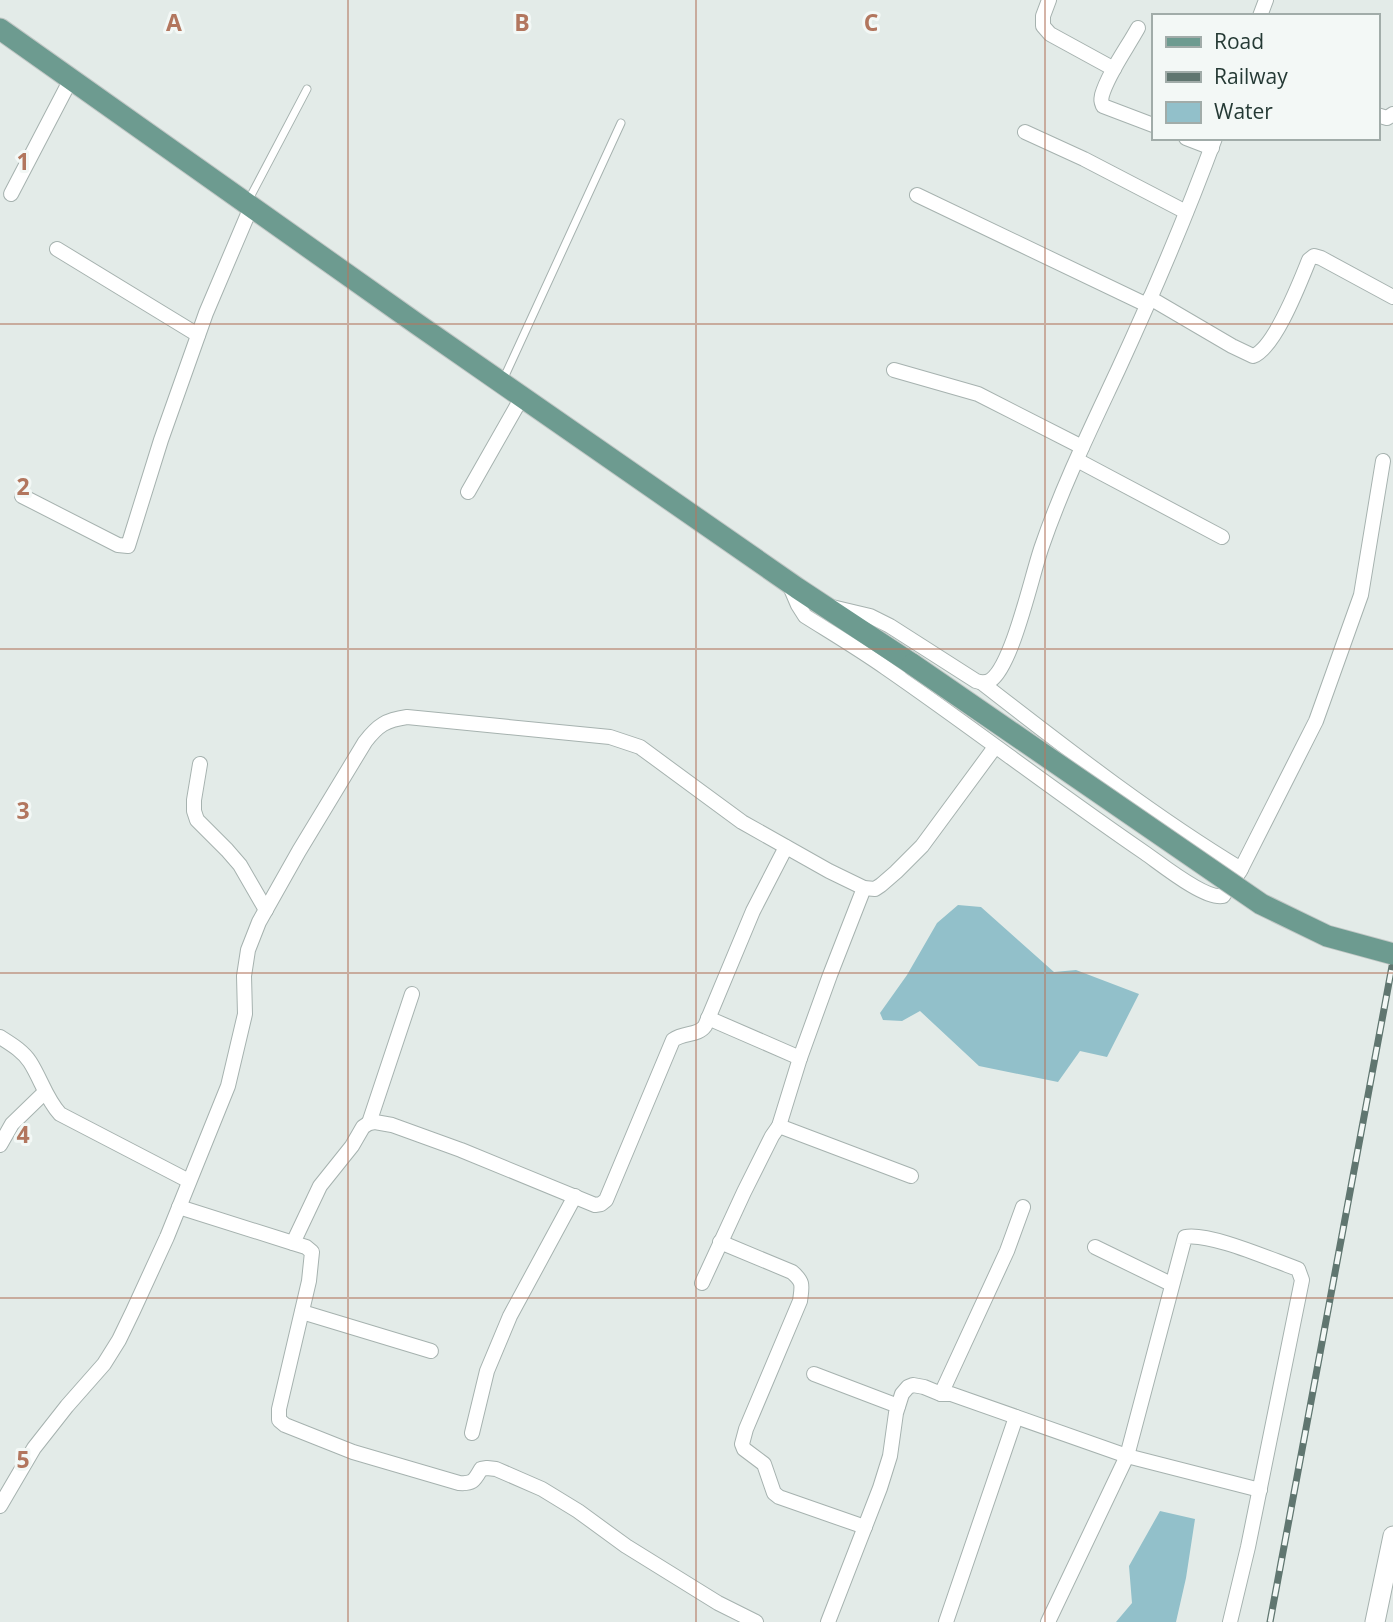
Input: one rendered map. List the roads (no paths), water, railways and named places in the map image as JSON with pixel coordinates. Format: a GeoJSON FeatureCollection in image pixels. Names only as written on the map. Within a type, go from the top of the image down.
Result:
{"type":"FeatureCollection","features":[{"type":"Feature","properties":{"kind":"main road"},"geometry":{"type":"LineString","coordinates":[[0,29],[501,383],[1261,904],[1327,936],[1393,954]]}},
{"type":"Feature","properties":{"kind":"street"},"geometry":{"type":"LineString","coordinates":[[1049,0],[1043,16],[1043,26],[1050,34],[1114,69]]}},
{"type":"Feature","properties":{"kind":"street"},"geometry":{"type":"LineString","coordinates":[[1138,28],[1101,96],[1103,106],[1152,125]]}},
{"type":"Feature","properties":{"kind":"street"},"geometry":{"type":"LineString","coordinates":[[11,194],[71,79]]}},
{"type":"Feature","properties":{"kind":"street"},"geometry":{"type":"LineString","coordinates":[[1025,132],[1186,212]]}},
{"type":"Feature","properties":{"kind":"street"},"geometry":{"type":"LineString","coordinates":[[982,683],[990,681],[996,674],[1010,648],[1056,507],[1148,301],[1213,143]]}},
{"type":"Feature","properties":{"kind":"street"},"geometry":{"type":"LineString","coordinates":[[917,195],[1148,301],[1253,356],[1269,344],[1309,260],[1314,256],[1393,297]]}},
{"type":"Feature","properties":{"kind":"street"},"geometry":{"type":"LineString","coordinates":[[22,496],[118,545],[128,546],[198,335],[249,205]]}},
{"type":"Feature","properties":{"kind":"street"},"geometry":{"type":"LineString","coordinates":[[57,249],[198,335]]}},
{"type":"Feature","properties":{"kind":"street"},"geometry":{"type":"LineString","coordinates":[[894,370],[978,394],[1222,537]]}},
{"type":"Feature","properties":{"kind":"street"},"geometry":{"type":"LineString","coordinates":[[468,492],[522,397]]}},
{"type":"Feature","properties":{"kind":"street"},"geometry":{"type":"LineString","coordinates":[[788,582],[805,616],[884,666],[1194,887],[1220,897],[1241,869],[1316,721],[1361,595],[1383,461]]}},
{"type":"Feature","properties":{"kind":"street"},"geometry":{"type":"LineString","coordinates":[[823,605],[870,616],[982,683],[1083,761],[1205,847],[1241,869]]}},
{"type":"Feature","properties":{"kind":"street"},"geometry":{"type":"LineString","coordinates":[[0,1506],[34,1448],[104,1364],[119,1340],[167,1237],[229,1086],[245,1014],[244,976],[248,950],[266,910],[299,851],[376,728],[393,719],[407,717],[610,737],[626,741],[640,747],[741,822],[829,871],[864,888],[875,889],[922,846],[995,747]]}},
{"type":"Feature","properties":{"kind":"street"},"geometry":{"type":"LineString","coordinates":[[200,764],[194,800],[197,820],[240,865],[266,910]]}},
{"type":"Feature","properties":{"kind":"street"},"geometry":{"type":"LineString","coordinates":[[292,1243],[320,1186],[352,1146],[363,1127],[375,1122],[391,1125],[461,1150],[596,1205],[606,1200],[673,1040],[685,1033],[703,1030],[753,911],[786,847]]}},
{"type":"Feature","properties":{"kind":"street"},"geometry":{"type":"LineString","coordinates":[[702,1283],[749,1181],[779,1126],[800,1058],[864,888]]}},
{"type":"Feature","properties":{"kind":"street"},"geometry":{"type":"LineString","coordinates":[[369,1123],[412,994]]}},
{"type":"Feature","properties":{"kind":"street"},"geometry":{"type":"LineString","coordinates":[[708,1018],[800,1058]]}},
{"type":"Feature","properties":{"kind":"street"},"geometry":{"type":"LineString","coordinates":[[0,1037],[29,1060],[52,1105],[60,1114],[189,1181]]}},
{"type":"Feature","properties":{"kind":"street"},"geometry":{"type":"LineString","coordinates":[[0,1145],[12,1124],[45,1092]]}},
{"type":"Feature","properties":{"kind":"street"},"geometry":{"type":"LineString","coordinates":[[779,1126],[911,1176]]}},
{"type":"Feature","properties":{"kind":"street"},"geometry":{"type":"LineString","coordinates":[[472,1433],[487,1371],[510,1316],[575,1196]]}},
{"type":"Feature","properties":{"kind":"street"},"geometry":{"type":"LineString","coordinates":[[179,1207],[306,1247],[312,1252],[309,1281],[279,1409],[279,1419],[285,1425],[353,1452],[459,1483],[468,1484],[475,1480],[481,1469],[496,1469],[556,1496],[619,1541],[718,1603],[757,1622]]}},
{"type":"Feature","properties":{"kind":"street"},"geometry":{"type":"LineString","coordinates":[[941,1394],[1007,1251],[1023,1207]]}},
{"type":"Feature","properties":{"kind":"street"},"geometry":{"type":"LineString","coordinates":[[1048,1622],[1126,1456],[1185,1237],[1194,1235],[1226,1243],[1297,1269],[1300,1274],[1301,1287],[1230,1622]]}},
{"type":"Feature","properties":{"kind":"street"},"geometry":{"type":"LineString","coordinates":[[720,1242],[792,1272],[799,1278],[802,1286],[800,1301],[746,1429],[742,1444],[744,1449],[764,1464],[774,1493],[779,1497],[865,1527]]}},
{"type":"Feature","properties":{"kind":"street"},"geometry":{"type":"LineString","coordinates":[[1095,1247],[1171,1284]]}},
{"type":"Feature","properties":{"kind":"street"},"geometry":{"type":"LineString","coordinates":[[302,1312],[431,1351]]}},
{"type":"Feature","properties":{"kind":"street"},"geometry":{"type":"LineString","coordinates":[[814,1374],[898,1406]]}},
{"type":"Feature","properties":{"kind":"street"},"geometry":{"type":"LineString","coordinates":[[828,1622],[880,1488],[890,1456],[902,1394],[913,1385],[941,1394],[951,1394],[1126,1456],[1260,1490]]}},
{"type":"Feature","properties":{"kind":"street"},"geometry":{"type":"LineString","coordinates":[[946,1622],[1016,1417]]}},
{"type":"Feature","properties":{"kind":"street"},"geometry":{"type":"LineString","coordinates":[[1375,1622],[1393,1536]]}},
{"type":"Feature","properties":{"kind":"lane"},"geometry":{"type":"LineString","coordinates":[[249,205],[307,89]]}},
{"type":"Feature","properties":{"kind":"lane"},"geometry":{"type":"LineString","coordinates":[[501,383],[621,123]]}},
{"type":"Feature","properties":{"kind":"water"},"geometry":{"type":"Polygon","coordinates":[[[958,905],[981,907],[1054,972],[1076,970],[1139,994],[1107,1057],[1080,1051],[1058,1082],[979,1066],[920,1011],[902,1021],[883,1020],[880,1013],[907,975],[937,923],[958,905]]]}},
{"type":"Feature","properties":{"kind":"water"},"geometry":{"type":"Polygon","coordinates":[[[1160,1511],[1195,1519],[1176,1622],[1116,1622],[1132,1603],[1129,1566],[1160,1511]]]}},
{"type":"Feature","properties":{"kind":"railway"},"geometry":{"type":"LineString","coordinates":[[1270,1622],[1393,961]]}}]}
